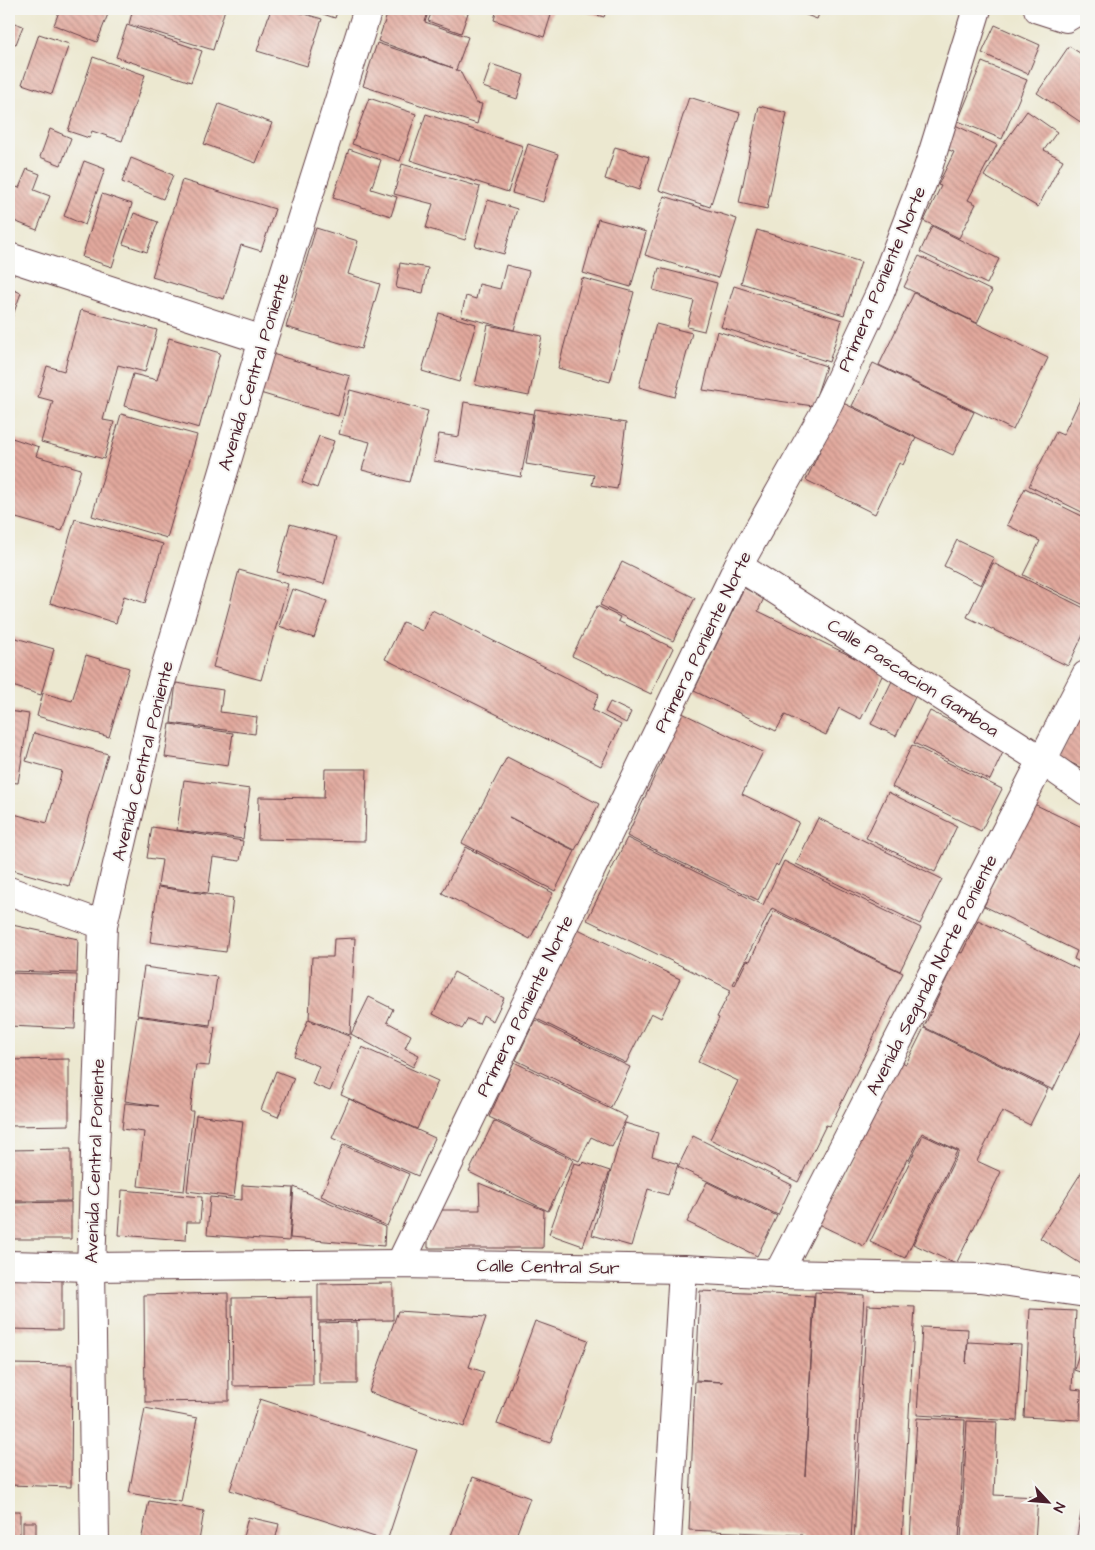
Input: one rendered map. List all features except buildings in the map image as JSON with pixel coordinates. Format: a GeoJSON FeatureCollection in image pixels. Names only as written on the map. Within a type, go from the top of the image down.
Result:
{"type":"FeatureCollection","features":[{"type":"Feature","properties":{"kind":"street","name":"Avenida Central Poniente"},"geometry":{"type":"LineString","coordinates":[[95,1541],[91,1267],[103,925],[155,702],[263,340],[368,9]]}},
{"type":"Feature","properties":{"kind":"street","name":"Primera Poniente Norte"},"geometry":{"type":"LineString","coordinates":[[400,1264],[738,566],[822,418],[880,293],[928,168],[977,9]]}},
{"type":"Feature","properties":{"kind":"street"},"geometry":{"type":"LineString","coordinates":[[1038,9],[1066,18],[1081,9]]}},
{"type":"Feature","properties":{"kind":"street"},"geometry":{"type":"LineString","coordinates":[[9,256],[263,340]]}},
{"type":"Feature","properties":{"kind":"street","name":"Calle Pascacion Gamboa"},"geometry":{"type":"LineString","coordinates":[[738,566],[1043,760],[1086,791]]}},
{"type":"Feature","properties":{"kind":"street","name":"Avenida Segunda Norte Poniente"},"geometry":{"type":"LineString","coordinates":[[778,1274],[1086,675]]}},
{"type":"Feature","properties":{"kind":"street"},"geometry":{"type":"LineString","coordinates":[[9,890],[103,925]]}},
{"type":"Feature","properties":{"kind":"street","name":"Calle Central Sur"},"geometry":{"type":"LineString","coordinates":[[9,1265],[91,1267],[400,1264],[683,1269],[778,1274],[981,1278],[1086,1293]]}},
{"type":"Feature","properties":{"kind":"street"},"geometry":{"type":"LineString","coordinates":[[667,1541],[683,1269]]}}]}
